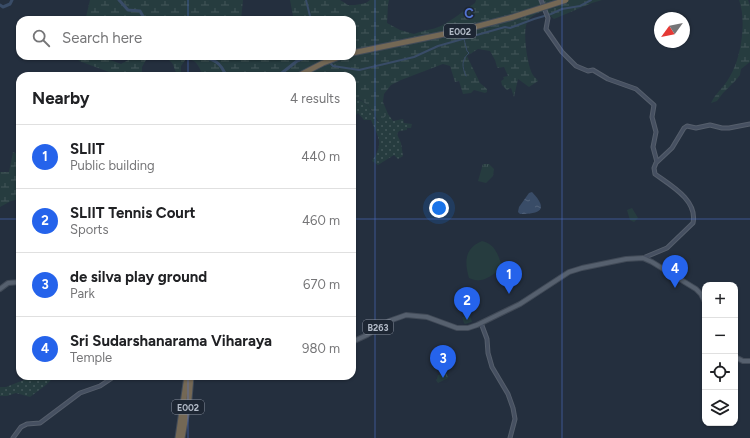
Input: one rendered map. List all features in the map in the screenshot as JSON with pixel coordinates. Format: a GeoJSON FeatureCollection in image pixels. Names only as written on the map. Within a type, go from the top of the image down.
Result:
{"type":"FeatureCollection","features":[{"type":"Feature","properties":{"kind":"highway","name":"E002"},"geometry":{"type":"LineString","coordinates":[[356,51],[470,26],[513,15],[559,0]]}},
{"type":"Feature","properties":{"kind":"highway","name":"E002"},"geometry":{"type":"LineString","coordinates":[[356,51],[465,30],[513,17],[566,0]]}},
{"type":"Feature","properties":{"kind":"highway"},"geometry":{"type":"LineString","coordinates":[[301,72],[324,60]]}},
{"type":"Feature","properties":{"kind":"highway"},"geometry":{"type":"LineString","coordinates":[[305,72],[331,60]]}},
{"type":"Feature","properties":{"kind":"highway","name":"E002"},"geometry":{"type":"LineString","coordinates":[[178,438],[187,380]]}},
{"type":"Feature","properties":{"kind":"highway","name":"E002"},"geometry":{"type":"LineString","coordinates":[[182,438],[191,380]]}},
{"type":"Feature","properties":{"kind":"main road","name":"B263"},"geometry":{"type":"LineString","coordinates":[[356,340],[389,321],[406,316],[427,317],[457,328],[468,328],[482,323],[520,304],[571,272],[622,259],[643,258],[654,262],[691,286],[699,292],[702,297]]}},
{"type":"Feature","properties":{"kind":"main road"},"geometry":{"type":"LineString","coordinates":[[0,289],[8,283],[16,282]]}},
{"type":"Feature","properties":{"kind":"main road"},"geometry":{"type":"LineString","coordinates":[[738,359],[742,361],[750,361]]}},
{"type":"Feature","properties":{"kind":"street"},"geometry":{"type":"LineString","coordinates":[[541,0],[548,18],[546,29],[571,62],[584,70],[594,70],[608,78],[636,89],[654,105],[652,117],[656,132],[653,147],[657,162]]}},
{"type":"Feature","properties":{"kind":"street"},"geometry":{"type":"LineString","coordinates":[[643,258],[665,249],[672,244],[681,233],[692,225],[694,218],[689,203],[683,195],[655,174],[654,168],[657,162],[672,148],[679,134],[685,127],[696,128],[710,125],[728,128],[750,124]]}},
{"type":"Feature","properties":{"kind":"street"},"geometry":{"type":"LineString","coordinates":[[482,323],[488,339],[488,353],[492,367],[508,394],[513,408],[515,419],[510,438]]}},
{"type":"Feature","properties":{"kind":"street"},"geometry":{"type":"LineString","coordinates":[[13,438],[21,428],[27,424],[40,423],[80,393],[100,386],[109,380]]}},
{"type":"Feature","properties":{"kind":"green space"},"geometry":{"type":"Polygon","coordinates":[[[90,0],[243,0],[241,16],[86,16],[90,0]]]}},
{"type":"Feature","properties":{"kind":"green space"},"geometry":{"type":"Polygon","coordinates":[[[290,0],[340,0],[348,5],[355,5],[366,3],[370,0],[389,0],[387,23],[400,30],[414,34],[445,24],[475,3],[476,0],[602,0],[554,19],[544,11],[535,14],[529,19],[525,31],[527,53],[529,66],[533,75],[538,81],[529,87],[518,79],[514,97],[511,88],[507,90],[502,85],[501,81],[504,79],[503,77],[508,76],[504,67],[497,67],[490,51],[478,49],[467,56],[480,83],[487,89],[487,92],[485,93],[474,90],[471,93],[463,94],[459,81],[455,82],[450,66],[443,64],[391,85],[384,94],[383,102],[388,114],[379,122],[365,103],[356,98],[356,72],[201,72],[193,60],[356,60],[356,16],[293,16],[290,0]]]}},
{"type":"Feature","properties":{"kind":"green space"},"geometry":{"type":"Polygon","coordinates":[[[739,0],[748,0],[750,5],[750,62],[741,69],[740,75],[717,101],[711,103],[729,78],[740,51],[743,29],[739,0]]]}},
{"type":"Feature","properties":{"kind":"green space"},"geometry":{"type":"Polygon","coordinates":[[[79,60],[110,60],[121,64],[128,60],[146,60],[142,67],[142,72],[109,72],[79,60]]]}},
{"type":"Feature","properties":{"kind":"green space"},"geometry":{"type":"Polygon","coordinates":[[[169,60],[185,60],[181,66],[181,72],[176,72],[169,60]]]}},
{"type":"Feature","properties":{"kind":"green space"},"geometry":{"type":"Polygon","coordinates":[[[356,99],[365,103],[378,122],[388,114],[393,121],[403,119],[404,123],[412,124],[411,128],[399,131],[397,134],[401,143],[403,156],[398,159],[394,155],[378,165],[372,161],[378,150],[378,137],[371,120],[364,120],[358,113],[356,115],[356,99]]]}},
{"type":"Feature","properties":{"kind":"green space"},"geometry":{"type":"Polygon","coordinates":[[[13,152],[16,154],[16,200],[0,207],[0,172],[9,172],[13,152]]]}},
{"type":"Feature","properties":{"kind":"green space"},"geometry":{"type":"Polygon","coordinates":[[[483,164],[489,164],[494,169],[493,176],[486,183],[478,181],[483,164]]]}},
{"type":"Feature","properties":{"kind":"green space"},"geometry":{"type":"Polygon","coordinates":[[[632,208],[638,218],[634,222],[630,220],[627,210],[632,208]]]}},
{"type":"Feature","properties":{"kind":"green space"},"geometry":{"type":"Polygon","coordinates":[[[482,241],[493,248],[498,255],[503,268],[483,280],[474,280],[469,278],[466,261],[467,256],[472,247],[482,241]]]}},
{"type":"Feature","properties":{"kind":"green space"},"geometry":{"type":"Polygon","coordinates":[[[470,315],[472,322],[465,324],[462,317],[470,315]]]}},
{"type":"Feature","properties":{"kind":"green space"},"geometry":{"type":"Polygon","coordinates":[[[445,371],[448,378],[438,383],[436,380],[438,375],[443,374],[445,371]]]}},
{"type":"Feature","properties":{"kind":"green space"},"geometry":{"type":"Polygon","coordinates":[[[24,380],[51,380],[30,397],[16,393],[7,396],[0,396],[0,387],[6,387],[24,380]]]}},
{"type":"Feature","properties":{"kind":"water"},"geometry":{"type":"Polygon","coordinates":[[[532,192],[540,203],[540,210],[533,213],[520,214],[518,212],[519,207],[529,193],[532,192]]]}},
{"type":"Feature","properties":{"kind":"waterway"},"geometry":{"type":"LineString","coordinates":[[0,5],[3,7],[10,4],[12,0]]}},
{"type":"Feature","properties":{"kind":"waterway"},"geometry":{"type":"LineString","coordinates":[[119,0],[128,10],[140,11],[143,16]]}},
{"type":"Feature","properties":{"kind":"waterway"},"geometry":{"type":"LineString","coordinates":[[306,0],[310,16]]}},
{"type":"Feature","properties":{"kind":"waterway"},"geometry":{"type":"LineString","coordinates":[[328,60],[333,66],[359,70],[414,57],[438,46],[505,27],[510,28],[562,9],[580,6],[591,0]]}},
{"type":"Feature","properties":{"kind":"waterway"},"geometry":{"type":"LineString","coordinates":[[464,39],[467,51],[469,53],[463,61],[466,76]]}},
{"type":"Feature","properties":{"kind":"waterway"},"geometry":{"type":"LineString","coordinates":[[211,60],[219,64],[224,72]]}},
{"type":"Feature","properties":{"kind":"waterway"},"geometry":{"type":"LineString","coordinates":[[283,72],[299,60]]}},
{"type":"Feature","properties":{"kind":"place","name":"Sri Sudarshanarama Viharaya"},"geometry":{"type":"Point","coordinates":[675,288]}},
{"type":"Feature","properties":{"kind":"place","name":"SLIIT"},"geometry":{"type":"Point","coordinates":[509,294]}},
{"type":"Feature","properties":{"kind":"place","name":"SLIIT Tennis Court"},"geometry":{"type":"Point","coordinates":[467,320]}},
{"type":"Feature","properties":{"kind":"place","name":"de silva play ground"},"geometry":{"type":"Point","coordinates":[443,378]}}]}
